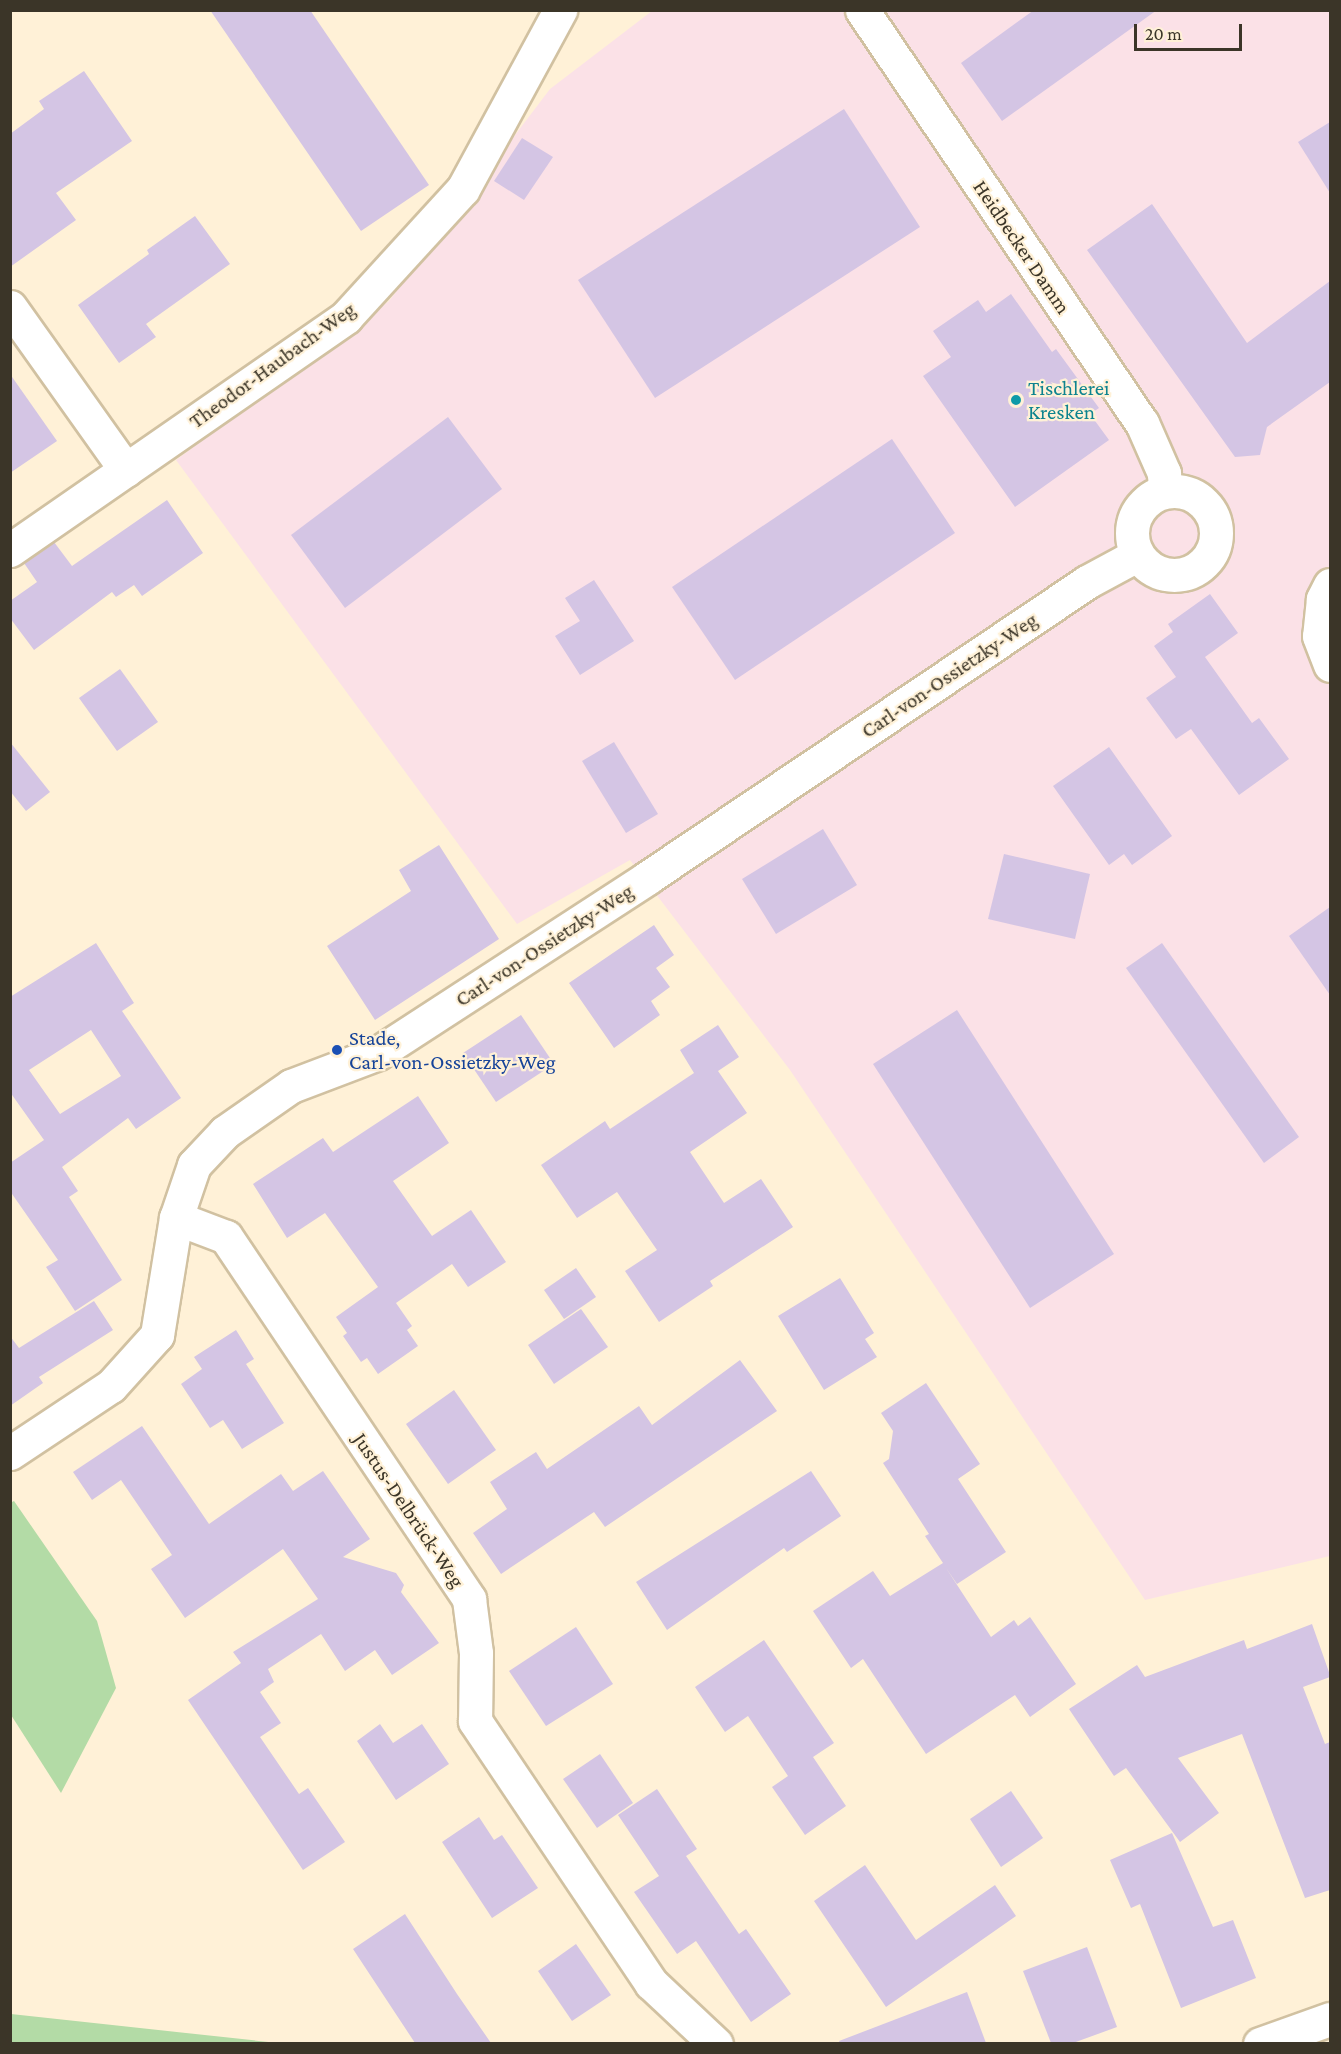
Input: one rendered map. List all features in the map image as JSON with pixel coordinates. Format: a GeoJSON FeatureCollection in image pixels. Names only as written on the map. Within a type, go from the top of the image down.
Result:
{"type":"FeatureCollection","features":[{"type":"Feature","properties":{"kind":"street","name":"Theodor-Haubach-Weg"},"geometry":{"type":"LineString","coordinates":[[10,550],[345,317],[463,189],[560,10]]}},
{"type":"Feature","properties":{"kind":"street","name":"Heidbecker Damm"},"geometry":{"type":"LineString","coordinates":[[862,10],[1142,423],[1164,473],[1165,491]]}},
{"type":"Feature","properties":{"kind":"street"},"geometry":{"type":"LineString","coordinates":[[10,307],[126,470]]}},
{"type":"Feature","properties":{"kind":"street"},"geometry":{"type":"LineString","coordinates":[[1178,490],[1192,494],[1208,508],[1216,527],[1216,541],[1211,555],[1201,566],[1188,573],[1174,576],[1153,570],[1137,555],[1132,543],[1134,516],[1152,496],[1165,491],[1178,490]]}},
{"type":"Feature","properties":{"kind":"street","name":"Carl-von-Ossietzky-Weg"},"geometry":{"type":"LineString","coordinates":[[10,1453],[111,1386],[157,1335],[176,1218],[194,1165],[225,1132],[291,1086],[378,1053],[657,871],[1087,582],[1137,555]]}},
{"type":"Feature","properties":{"kind":"street"},"geometry":{"type":"LineString","coordinates":[[1330,585],[1323,599],[1318,636],[1330,665]]}},
{"type":"Feature","properties":{"kind":"street","name":"Justus-Delbrück-Weg"},"geometry":{"type":"LineString","coordinates":[[176,1218],[226,1237],[469,1599],[476,1653],[475,1721],[651,1983],[716,2043]]}},
{"type":"Feature","properties":{"kind":"street"},"geometry":{"type":"LineString","coordinates":[[1260,2043],[1330,2019]]}},
{"type":"Feature","properties":{"kind":"shaded area"},"geometry":{"type":"Polygon","coordinates":[[[652,11],[1330,11],[1330,1556],[1145,1600],[790,1070],[630,860],[517,924],[176,460],[389,301],[550,89],[652,11]]]}},
{"type":"Feature","properties":{"kind":"green space"},"geometry":{"type":"Polygon","coordinates":[[[14,1501],[97,1621],[116,1688],[61,1793],[11,1715],[10,1503],[14,1501]]]}},
{"type":"Feature","properties":{"kind":"green space"},"geometry":{"type":"Polygon","coordinates":[[[11,2014],[278,2043],[11,2043],[11,2014]]]}},
{"type":"Feature","properties":{"kind":"building"},"geometry":{"type":"Polygon","coordinates":[[[210,10],[310,10],[429,185],[361,231],[210,10]]]}},
{"type":"Feature","properties":{"kind":"building"},"geometry":{"type":"Polygon","coordinates":[[[1034,10],[1157,10],[1002,121],[961,63],[1034,10]]]}},
{"type":"Feature","properties":{"kind":"building"},"geometry":{"type":"Polygon","coordinates":[[[84,71],[132,141],[56,193],[76,220],[10,267],[10,134],[44,109],[39,101],[84,71]]]}},
{"type":"Feature","properties":{"kind":"building"},"geometry":{"type":"Polygon","coordinates":[[[844,109],[920,227],[655,398],[578,280],[844,109]]]}},
{"type":"Feature","properties":{"kind":"building"},"geometry":{"type":"Polygon","coordinates":[[[1330,122],[1330,193],[1298,142],[1330,122]]]}},
{"type":"Feature","properties":{"kind":"building"},"geometry":{"type":"Polygon","coordinates":[[[522,138],[553,157],[524,200],[494,181],[522,138]]]}},
{"type":"Feature","properties":{"kind":"building"},"geometry":{"type":"Polygon","coordinates":[[[1152,204],[1247,343],[1330,281],[1330,382],[1267,427],[1260,455],[1235,457],[1087,250],[1152,204]]]}},
{"type":"Feature","properties":{"kind":"building"},"geometry":{"type":"Polygon","coordinates":[[[195,216],[230,264],[146,324],[156,337],[119,363],[78,305],[149,254],[147,250],[195,216]]]}},
{"type":"Feature","properties":{"kind":"building","name":"Tischlerei Kresken"},"geometry":{"type":"Polygon","coordinates":[[[1011,294],[1052,352],[1056,349],[1099,408],[1090,414],[1109,440],[1015,507],[923,376],[951,357],[933,331],[978,300],[986,312],[1011,294]]]}},
{"type":"Feature","properties":{"kind":"building"},"geometry":{"type":"Polygon","coordinates":[[[10,374],[57,441],[10,473],[10,374]]]}},
{"type":"Feature","properties":{"kind":"building"},"geometry":{"type":"Polygon","coordinates":[[[448,417],[502,489],[345,608],[291,535],[448,417]]]}},
{"type":"Feature","properties":{"kind":"building"},"geometry":{"type":"Polygon","coordinates":[[[892,439],[955,533],[735,680],[672,587],[892,439]]]}},
{"type":"Feature","properties":{"kind":"building"},"geometry":{"type":"Polygon","coordinates":[[[167,500],[203,553],[142,596],[134,585],[116,597],[112,592],[34,650],[10,618],[10,601],[37,582],[24,563],[54,542],[72,566],[167,500]]]}},
{"type":"Feature","properties":{"kind":"building"},"geometry":{"type":"Polygon","coordinates":[[[594,580],[634,641],[580,675],[555,636],[580,621],[565,598],[594,580]]]}},
{"type":"Feature","properties":{"kind":"building"},"geometry":{"type":"Polygon","coordinates":[[[1210,594],[1238,633],[1205,657],[1252,723],[1259,718],[1289,759],[1239,795],[1191,729],[1176,739],[1146,698],[1176,677],[1154,646],[1173,632],[1168,624],[1210,594]]]}},
{"type":"Feature","properties":{"kind":"building"},"geometry":{"type":"Polygon","coordinates":[[[120,669],[158,722],[117,751],[79,698],[120,669]]]}},
{"type":"Feature","properties":{"kind":"building"},"geometry":{"type":"Polygon","coordinates":[[[10,742],[50,792],[26,811],[10,791],[10,742]]]}},
{"type":"Feature","properties":{"kind":"building"},"geometry":{"type":"Polygon","coordinates":[[[614,742],[658,814],[626,833],[582,761],[614,742]]]}},
{"type":"Feature","properties":{"kind":"building"},"geometry":{"type":"Polygon","coordinates":[[[1109,747],[1172,836],[1132,865],[1124,854],[1109,865],[1053,786],[1109,747]]]}},
{"type":"Feature","properties":{"kind":"building"},"geometry":{"type":"Polygon","coordinates":[[[823,829],[857,885],[776,934],[742,879],[823,829]]]}},
{"type":"Feature","properties":{"kind":"building"},"geometry":{"type":"Polygon","coordinates":[[[439,845],[499,939],[375,1020],[327,946],[411,891],[399,870],[439,845]]]}},
{"type":"Feature","properties":{"kind":"building"},"geometry":{"type":"Polygon","coordinates":[[[1004,854],[1090,874],[1075,939],[988,919],[1004,854]]]}},
{"type":"Feature","properties":{"kind":"building"},"geometry":{"type":"Polygon","coordinates":[[[1330,907],[1330,995],[1289,936],[1330,907]]]}},
{"type":"Feature","properties":{"kind":"building"},"geometry":{"type":"Polygon","coordinates":[[[654,925],[674,955],[656,968],[670,987],[651,1001],[660,1015],[614,1048],[569,983],[654,925]]]}},
{"type":"Feature","properties":{"kind":"building"},"geometry":{"type":"Polygon","coordinates":[[[96,943],[134,1003],[122,1011],[181,1098],[136,1129],[128,1118],[62,1167],[78,1191],[69,1197],[122,1280],[75,1311],[46,1267],[58,1260],[10,1191],[10,1163],[44,1140],[10,1092],[10,997],[96,943]],[[91,1030],[29,1070],[60,1114],[121,1076],[91,1030]]]}},
{"type":"Feature","properties":{"kind":"building"},"geometry":{"type":"Polygon","coordinates":[[[1162,943],[1299,1137],[1264,1163],[1126,968],[1162,943]]]}},
{"type":"Feature","properties":{"kind":"building"},"geometry":{"type":"Polygon","coordinates":[[[957,1010],[1114,1254],[1030,1308],[873,1064],[957,1010]]]}},
{"type":"Feature","properties":{"kind":"building"},"geometry":{"type":"Polygon","coordinates":[[[521,1015],[554,1064],[496,1102],[463,1053],[521,1015]]]}},
{"type":"Feature","properties":{"kind":"building"},"geometry":{"type":"Polygon","coordinates":[[[718,1025],[739,1057],[718,1071],[747,1113],[690,1152],[724,1203],[761,1179],[793,1227],[710,1281],[713,1286],[659,1322],[625,1271],[657,1250],[617,1192],[577,1218],[541,1165],[605,1121],[610,1129],[694,1073],[680,1050],[718,1025]]]}},
{"type":"Feature","properties":{"kind":"building"},"geometry":{"type":"Polygon","coordinates":[[[418,1096],[449,1143],[393,1181],[432,1236],[471,1210],[506,1262],[468,1287],[452,1264],[396,1303],[412,1326],[407,1330],[418,1346],[378,1374],[367,1358],[361,1362],[343,1336],[347,1333],[336,1317],[378,1287],[325,1213],[287,1238],[253,1184],[323,1138],[333,1152],[418,1096]]]}},
{"type":"Feature","properties":{"kind":"building"},"geometry":{"type":"Polygon","coordinates":[[[576,1268],[596,1297],[564,1319],[544,1290],[576,1268]]]}},
{"type":"Feature","properties":{"kind":"building"},"geometry":{"type":"Polygon","coordinates":[[[840,1278],[874,1333],[865,1339],[877,1357],[824,1390],[778,1316],[840,1278]]]}},
{"type":"Feature","properties":{"kind":"building"},"geometry":{"type":"Polygon","coordinates":[[[94,1301],[113,1330],[39,1377],[43,1383],[10,1406],[10,1336],[19,1348],[94,1301]]]}},
{"type":"Feature","properties":{"kind":"building"},"geometry":{"type":"Polygon","coordinates":[[[581,1309],[608,1347],[554,1384],[528,1345],[581,1309]]]}},
{"type":"Feature","properties":{"kind":"building"},"geometry":{"type":"Polygon","coordinates":[[[236,1330],[254,1359],[246,1364],[284,1423],[242,1449],[223,1420],[210,1428],[181,1384],[202,1369],[194,1357],[236,1330]]]}},
{"type":"Feature","properties":{"kind":"building"},"geometry":{"type":"Polygon","coordinates":[[[740,1360],[777,1411],[605,1527],[594,1512],[501,1574],[473,1533],[507,1509],[490,1482],[536,1452],[547,1469],[639,1406],[652,1425],[740,1360]]]}},
{"type":"Feature","properties":{"kind":"building"},"geometry":{"type":"Polygon","coordinates":[[[926,1383],[980,1464],[958,1479],[1006,1552],[957,1584],[946,1568],[991,1637],[1014,1620],[1018,1626],[1030,1617],[1076,1684],[1030,1717],[1015,1695],[926,1754],[863,1659],[851,1668],[813,1611],[873,1571],[890,1596],[943,1563],[925,1536],[929,1534],[883,1463],[889,1459],[893,1431],[881,1413],[926,1383]]]}},
{"type":"Feature","properties":{"kind":"building"},"geometry":{"type":"Polygon","coordinates":[[[454,1390],[496,1450],[448,1484],[406,1424],[454,1390]]]}},
{"type":"Feature","properties":{"kind":"building"},"geometry":{"type":"Polygon","coordinates":[[[142,1426],[209,1524],[281,1474],[293,1491],[323,1471],[370,1539],[343,1557],[396,1573],[404,1585],[401,1592],[439,1643],[392,1675],[375,1650],[345,1671],[321,1634],[268,1669],[274,1682],[260,1692],[281,1723],[260,1737],[299,1794],[308,1788],[345,1842],[303,1870],[188,1700],[241,1663],[233,1652],[318,1599],[283,1549],[185,1618],[151,1569],[172,1555],[121,1480],[92,1500],[73,1472],[142,1426]]]}},
{"type":"Feature","properties":{"kind":"building"},"geometry":{"type":"Polygon","coordinates":[[[811,1471],[841,1516],[787,1552],[784,1548],[667,1630],[636,1582],[811,1471]]]}},
{"type":"Feature","properties":{"kind":"building"},"geometry":{"type":"Polygon","coordinates":[[[1312,1624],[1330,1675],[1330,1677],[1303,1687],[1325,1744],[1330,1742],[1330,1890],[1305,1898],[1242,1734],[1178,1758],[1219,1813],[1180,1842],[1126,1768],[1114,1776],[1069,1709],[1137,1665],[1145,1677],[1244,1640],[1247,1649],[1312,1624]]]}},
{"type":"Feature","properties":{"kind":"building"},"geometry":{"type":"Polygon","coordinates":[[[576,1627],[613,1684],[546,1726],[509,1671],[576,1627]]]}},
{"type":"Feature","properties":{"kind":"building"},"geometry":{"type":"Polygon","coordinates":[[[764,1640],[834,1743],[813,1757],[846,1806],[805,1835],[772,1787],[788,1776],[748,1716],[725,1732],[695,1687],[764,1640]]]}},
{"type":"Feature","properties":{"kind":"building"},"geometry":{"type":"Polygon","coordinates":[[[380,1724],[393,1743],[422,1724],[449,1764],[396,1800],[357,1741],[380,1724]]]}},
{"type":"Feature","properties":{"kind":"building"},"geometry":{"type":"Polygon","coordinates":[[[600,1754],[633,1803],[597,1828],[563,1779],[600,1754]]]}},
{"type":"Feature","properties":{"kind":"building"},"geometry":{"type":"Polygon","coordinates":[[[657,1789],[697,1849],[686,1856],[739,1934],[746,1929],[791,1994],[751,2022],[696,1941],[677,1954],[634,1892],[659,1876],[618,1815],[657,1789]]]}},
{"type":"Feature","properties":{"kind":"building"},"geometry":{"type":"Polygon","coordinates":[[[1011,1791],[1043,1838],[1001,1867],[970,1819],[1011,1791]]]}},
{"type":"Feature","properties":{"kind":"building"},"geometry":{"type":"Polygon","coordinates":[[[479,1817],[494,1840],[502,1835],[538,1888],[492,1918],[442,1842],[479,1817]]]}},
{"type":"Feature","properties":{"kind":"building"},"geometry":{"type":"Polygon","coordinates":[[[1172,1833],[1213,1927],[1233,1920],[1256,1978],[1181,2008],[1140,1904],[1131,1908],[1110,1860],[1172,1833]]]}},
{"type":"Feature","properties":{"kind":"building"},"geometry":{"type":"Polygon","coordinates":[[[865,1865],[916,1940],[995,1885],[1016,1916],[886,2007],[814,1901],[865,1865]]]}},
{"type":"Feature","properties":{"kind":"building"},"geometry":{"type":"Polygon","coordinates":[[[405,1914],[491,2043],[415,2043],[353,1949],[405,1914]]]}},
{"type":"Feature","properties":{"kind":"building"},"geometry":{"type":"Polygon","coordinates":[[[576,1944],[611,1995],[572,2021],[538,1971],[576,1944]]]}},
{"type":"Feature","properties":{"kind":"building"},"geometry":{"type":"Polygon","coordinates":[[[1087,1947],[1117,2027],[1073,2043],[1051,2043],[1023,1971],[1087,1947]]]}},
{"type":"Feature","properties":{"kind":"building"},"geometry":{"type":"Polygon","coordinates":[[[967,1992],[986,2043],[840,2043],[839,2041],[967,1992]]]}},
{"type":"Feature","properties":{"kind":"place","name":"Tischlerei Kresken"},"geometry":{"type":"Point","coordinates":[1016,400]}},
{"type":"Feature","properties":{"kind":"place","name":"Stade, Carl-von-Ossietzky-Weg"},"geometry":{"type":"Point","coordinates":[337,1050]}}]}
